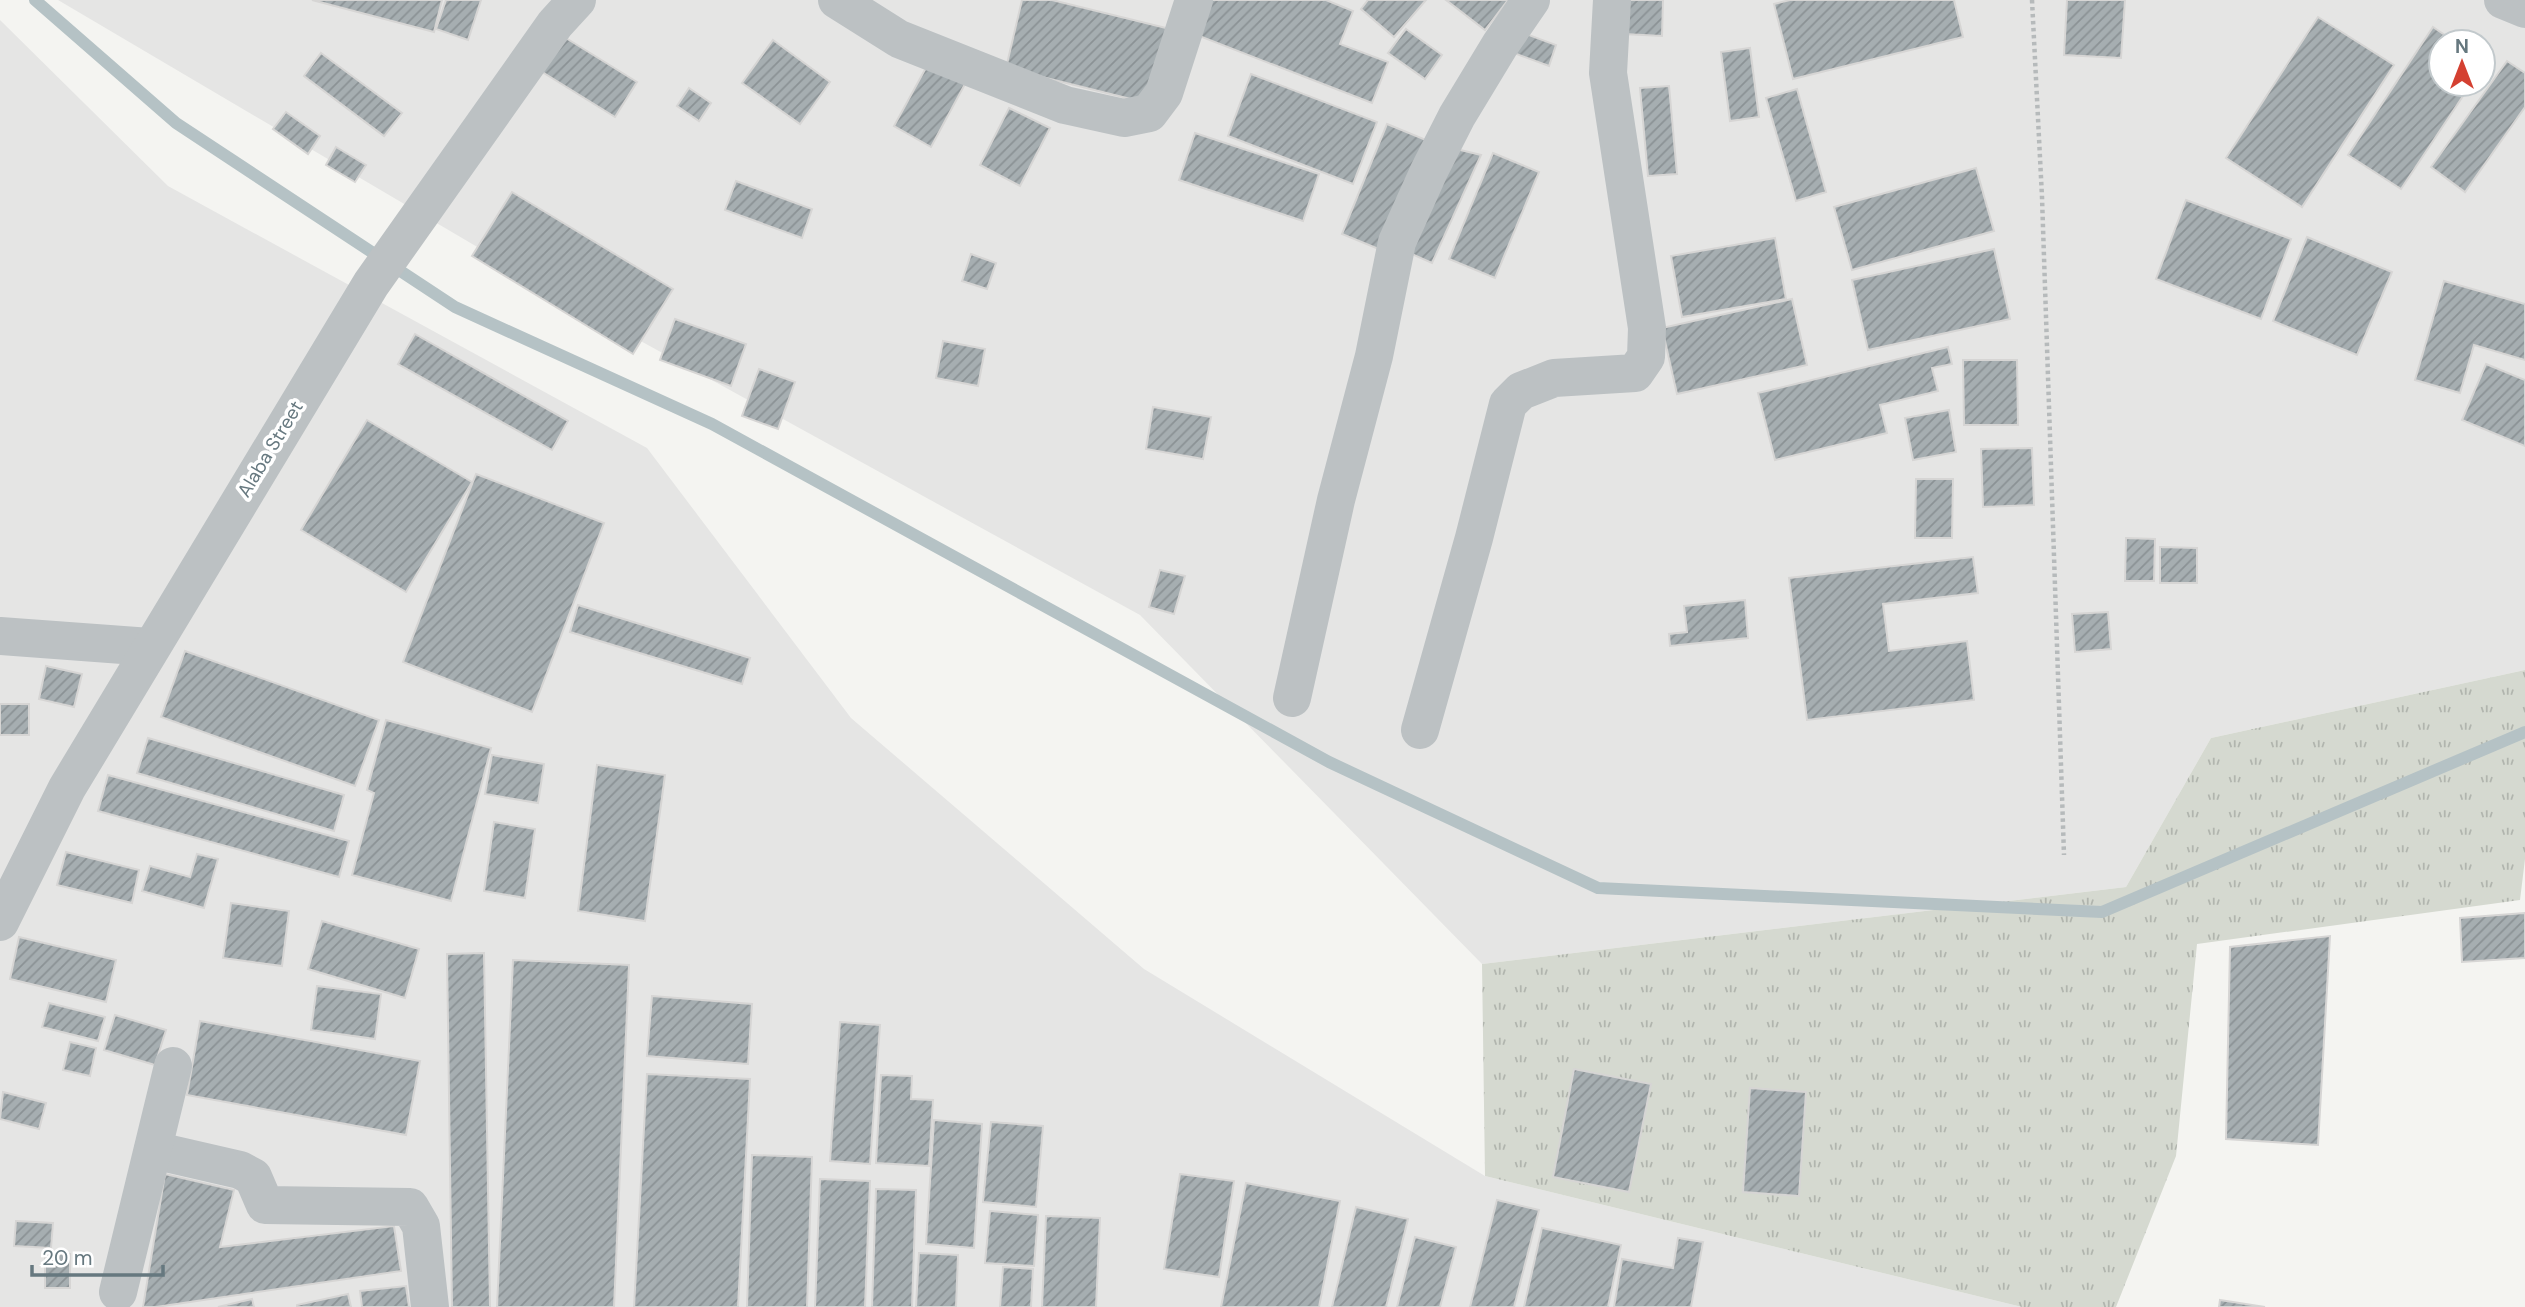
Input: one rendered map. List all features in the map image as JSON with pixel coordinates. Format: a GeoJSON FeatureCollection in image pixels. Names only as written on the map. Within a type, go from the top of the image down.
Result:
{"type":"FeatureCollection","features":[{"type":"Feature","properties":{"kind":"street","name":"Alaba Street"},"geometry":{"type":"LineString","coordinates":[[0,922],[67,788],[370,284],[555,24],[577,0]]}},
{"type":"Feature","properties":{"kind":"street"},"geometry":{"type":"LineString","coordinates":[[837,0],[899,39],[982,74],[1065,105],[1124,118],[1149,113],[1164,93],[1194,0]]}},
{"type":"Feature","properties":{"kind":"street"},"geometry":{"type":"LineString","coordinates":[[1292,698],[1336,500],[1374,356],[1397,242],[1457,116],[1531,0]]}},
{"type":"Feature","properties":{"kind":"street"},"geometry":{"type":"LineString","coordinates":[[1420,730],[1508,404],[1521,391],[1554,378],[1635,373],[1646,357],[1647,328],[1608,73],[1612,0]]}},
{"type":"Feature","properties":{"kind":"street"},"geometry":{"type":"LineString","coordinates":[[2503,0],[2525,9]]}},
{"type":"Feature","properties":{"kind":"street"},"geometry":{"type":"LineString","coordinates":[[0,635],[150,647]]}},
{"type":"Feature","properties":{"kind":"street"},"geometry":{"type":"LineString","coordinates":[[118,1292],[173,1066]]}},
{"type":"Feature","properties":{"kind":"street"},"geometry":{"type":"LineString","coordinates":[[152,1150],[240,1170],[253,1177],[265,1205],[410,1207],[421,1226],[430,1307]]}},
{"type":"Feature","properties":{"kind":"path"},"geometry":{"type":"LineString","coordinates":[[2032,0],[2042,197],[2064,855]]}},
{"type":"Feature","properties":{"kind":"shaded area"},"geometry":{"type":"Polygon","coordinates":[[[58,0],[2525,0],[2525,670],[2211,738],[2126,887],[1482,964],[1140,615],[586,311],[58,0]]]}},
{"type":"Feature","properties":{"kind":"shaded area"},"geometry":{"type":"Polygon","coordinates":[[[0,20],[168,186],[647,448],[851,718],[1144,969],[1485,1176],[2022,1307],[0,1307],[0,20]]]}},
{"type":"Feature","properties":{"kind":"green space"},"geometry":{"type":"Polygon","coordinates":[[[2525,670],[2525,859],[2520,900],[2197,944],[2176,1156],[2116,1307],[2022,1307],[1485,1176],[1482,964],[2126,887],[2211,738],[2525,670]]]}},
{"type":"Feature","properties":{"kind":"building"},"geometry":{"type":"Polygon","coordinates":[[[312,0],[442,0],[434,32],[312,0]]]}},
{"type":"Feature","properties":{"kind":"building"},"geometry":{"type":"Polygon","coordinates":[[[446,0],[481,0],[468,40],[436,29],[446,0]]]}},
{"type":"Feature","properties":{"kind":"building"},"geometry":{"type":"Polygon","coordinates":[[[1022,0],[1052,0],[1170,29],[1151,104],[1006,68],[1022,0]]]}},
{"type":"Feature","properties":{"kind":"building"},"geometry":{"type":"Polygon","coordinates":[[[1201,0],[1326,0],[1353,11],[1340,44],[1388,62],[1372,103],[1189,32],[1201,0]]]}},
{"type":"Feature","properties":{"kind":"building"},"geometry":{"type":"Polygon","coordinates":[[[1368,0],[1426,0],[1394,37],[1361,9],[1368,0]]]}},
{"type":"Feature","properties":{"kind":"building"},"geometry":{"type":"Polygon","coordinates":[[[1446,0],[1508,0],[1485,30],[1446,0]]]}},
{"type":"Feature","properties":{"kind":"building"},"geometry":{"type":"Polygon","coordinates":[[[1626,0],[1663,0],[1662,36],[1624,34],[1626,0]]]}},
{"type":"Feature","properties":{"kind":"building"},"geometry":{"type":"Polygon","coordinates":[[[1790,0],[1954,0],[1963,37],[1793,79],[1774,4],[1790,0]]]}},
{"type":"Feature","properties":{"kind":"building"},"geometry":{"type":"Polygon","coordinates":[[[2067,0],[2125,0],[2121,58],[2064,55],[2067,0]]]}},
{"type":"Feature","properties":{"kind":"building"},"geometry":{"type":"Polygon","coordinates":[[[2318,17],[2394,65],[2302,207],[2226,158],[2318,17]]]}},
{"type":"Feature","properties":{"kind":"building"},"geometry":{"type":"Polygon","coordinates":[[[1406,29],[1442,55],[1425,79],[1388,53],[1406,29]]]}},
{"type":"Feature","properties":{"kind":"building"},"geometry":{"type":"Polygon","coordinates":[[[1518,31],[1556,45],[1549,66],[1511,52],[1518,31]]]}},
{"type":"Feature","properties":{"kind":"building"},"geometry":{"type":"Polygon","coordinates":[[[561,35],[637,82],[615,117],[539,70],[561,35]]]}},
{"type":"Feature","properties":{"kind":"building"},"geometry":{"type":"Polygon","coordinates":[[[2427,36],[2427,98],[2462,98],[2401,189],[2348,155],[2427,36]]]}},
{"type":"Feature","properties":{"kind":"building"},"geometry":{"type":"Polygon","coordinates":[[[773,40],[830,82],[800,124],[742,83],[773,40]]]}},
{"type":"Feature","properties":{"kind":"building"},"geometry":{"type":"Polygon","coordinates":[[[1750,48],[1759,117],[1730,121],[1721,52],[1750,48]]]}},
{"type":"Feature","properties":{"kind":"building"},"geometry":{"type":"Polygon","coordinates":[[[321,53],[402,113],[384,136],[304,76],[321,53]]]}},
{"type":"Feature","properties":{"kind":"building"},"geometry":{"type":"Polygon","coordinates":[[[2507,61],[2525,73],[2525,107],[2465,192],[2431,167],[2480,98],[2497,98],[2497,75],[2507,61]]]}},
{"type":"Feature","properties":{"kind":"building"},"geometry":{"type":"Polygon","coordinates":[[[928,64],[965,84],[931,147],[894,126],[928,64]]]}},
{"type":"Feature","properties":{"kind":"building"},"geometry":{"type":"Polygon","coordinates":[[[1251,74],[1377,122],[1353,184],[1228,136],[1251,74]]]}},
{"type":"Feature","properties":{"kind":"building"},"geometry":{"type":"Polygon","coordinates":[[[1669,86],[1677,174],[1648,176],[1640,88],[1669,86]]]}},
{"type":"Feature","properties":{"kind":"building"},"geometry":{"type":"Polygon","coordinates":[[[689,88],[711,103],[699,121],[677,106],[689,88]]]}},
{"type":"Feature","properties":{"kind":"building"},"geometry":{"type":"Polygon","coordinates":[[[1797,89],[1826,192],[1796,201],[1766,98],[1797,89]]]}},
{"type":"Feature","properties":{"kind":"building"},"geometry":{"type":"Polygon","coordinates":[[[1009,108],[1050,128],[1020,186],[980,165],[1009,108]]]}},
{"type":"Feature","properties":{"kind":"building"},"geometry":{"type":"Polygon","coordinates":[[[286,112],[320,136],[308,154],[273,129],[286,112]]]}},
{"type":"Feature","properties":{"kind":"building"},"geometry":{"type":"Polygon","coordinates":[[[1387,124],[1426,140],[1381,250],[1342,234],[1387,124]]]}},
{"type":"Feature","properties":{"kind":"building"},"geometry":{"type":"Polygon","coordinates":[[[1195,133],[1319,174],[1303,221],[1179,180],[1195,133]]]}},
{"type":"Feature","properties":{"kind":"building"},"geometry":{"type":"Polygon","coordinates":[[[336,147],[366,165],[355,182],[326,165],[336,147]]]}},
{"type":"Feature","properties":{"kind":"building"},"geometry":{"type":"Polygon","coordinates":[[[1448,147],[1481,155],[1432,263],[1405,251],[1448,147]]]}},
{"type":"Feature","properties":{"kind":"building"},"geometry":{"type":"Polygon","coordinates":[[[1493,153],[1539,172],[1495,278],[1449,259],[1493,153]]]}},
{"type":"Feature","properties":{"kind":"building"},"geometry":{"type":"Polygon","coordinates":[[[1976,168],[1994,231],[1852,270],[1834,207],[1976,168]]]}},
{"type":"Feature","properties":{"kind":"building"},"geometry":{"type":"Polygon","coordinates":[[[736,181],[812,209],[802,238],[725,210],[736,181]]]}},
{"type":"Feature","properties":{"kind":"building"},"geometry":{"type":"Polygon","coordinates":[[[512,192],[673,289],[633,354],[472,256],[512,192]]]}},
{"type":"Feature","properties":{"kind":"building"},"geometry":{"type":"Polygon","coordinates":[[[2186,200],[2291,239],[2261,319],[2156,279],[2186,200]]]}},
{"type":"Feature","properties":{"kind":"building"},"geometry":{"type":"Polygon","coordinates":[[[2307,237],[2392,272],[2357,355],[2273,321],[2307,237]]]}},
{"type":"Feature","properties":{"kind":"building"},"geometry":{"type":"Polygon","coordinates":[[[1775,238],[1786,299],[1682,317],[1671,256],[1775,238]]]}},
{"type":"Feature","properties":{"kind":"building"},"geometry":{"type":"Polygon","coordinates":[[[1994,249],[2010,319],[1868,350],[1852,280],[1994,249]]]}},
{"type":"Feature","properties":{"kind":"building"},"geometry":{"type":"Polygon","coordinates":[[[971,254],[996,263],[987,289],[962,281],[971,254]]]}},
{"type":"Feature","properties":{"kind":"building"},"geometry":{"type":"Polygon","coordinates":[[[2444,281],[2525,304],[2525,360],[2474,345],[2460,393],[2415,380],[2444,281]]]}},
{"type":"Feature","properties":{"kind":"building"},"geometry":{"type":"Polygon","coordinates":[[[1792,299],[1807,365],[1677,394],[1662,328],[1792,299]]]}},
{"type":"Feature","properties":{"kind":"building"},"geometry":{"type":"Polygon","coordinates":[[[675,319],[746,344],[731,386],[660,360],[675,319]]]}},
{"type":"Feature","properties":{"kind":"building"},"geometry":{"type":"Polygon","coordinates":[[[415,334],[568,421],[552,450],[398,364],[415,334]]]}},
{"type":"Feature","properties":{"kind":"building"},"geometry":{"type":"Polygon","coordinates":[[[943,341],[985,349],[978,386],[936,378],[943,341]]]}},
{"type":"Feature","properties":{"kind":"building"},"geometry":{"type":"Polygon","coordinates":[[[1948,347],[1952,364],[1932,368],[1938,391],[1880,405],[1887,433],[1775,460],[1758,393],[1948,347]]]}},
{"type":"Feature","properties":{"kind":"building"},"geometry":{"type":"Polygon","coordinates":[[[1963,360],[2017,360],[2018,425],[1964,425],[1963,360]]]}},
{"type":"Feature","properties":{"kind":"building"},"geometry":{"type":"Polygon","coordinates":[[[2486,364],[2525,380],[2525,446],[2462,420],[2486,364]]]}},
{"type":"Feature","properties":{"kind":"building"},"geometry":{"type":"Polygon","coordinates":[[[759,369],[795,382],[778,429],[742,416],[759,369]]]}},
{"type":"Feature","properties":{"kind":"building"},"geometry":{"type":"Polygon","coordinates":[[[1153,407],[1211,417],[1203,459],[1146,449],[1153,407]]]}},
{"type":"Feature","properties":{"kind":"building"},"geometry":{"type":"Polygon","coordinates":[[[1949,410],[1956,452],[1913,460],[1905,418],[1949,410]]]}},
{"type":"Feature","properties":{"kind":"building"},"geometry":{"type":"Polygon","coordinates":[[[367,420],[472,482],[406,592],[301,530],[367,420]]]}},
{"type":"Feature","properties":{"kind":"building"},"geometry":{"type":"Polygon","coordinates":[[[2032,448],[2034,505],[1983,507],[1981,449],[2032,448]]]}},
{"type":"Feature","properties":{"kind":"building"},"geometry":{"type":"Polygon","coordinates":[[[476,474],[604,523],[532,712],[403,662],[476,474]]]}},
{"type":"Feature","properties":{"kind":"building"},"geometry":{"type":"Polygon","coordinates":[[[1916,479],[1953,479],[1952,538],[1915,538],[1916,479]]]}},
{"type":"Feature","properties":{"kind":"building"},"geometry":{"type":"Polygon","coordinates":[[[2126,538],[2155,539],[2154,581],[2125,581],[2126,538]]]}},
{"type":"Feature","properties":{"kind":"building"},"geometry":{"type":"Polygon","coordinates":[[[2160,547],[2197,548],[2197,583],[2160,583],[2160,547]]]}},
{"type":"Feature","properties":{"kind":"building"},"geometry":{"type":"Polygon","coordinates":[[[1973,557],[1978,593],[1883,604],[1889,651],[1967,641],[1974,700],[1807,720],[1789,578],[1973,557]]]}},
{"type":"Feature","properties":{"kind":"building"},"geometry":{"type":"Polygon","coordinates":[[[1160,570],[1185,576],[1174,614],[1149,607],[1160,570]]]}},
{"type":"Feature","properties":{"kind":"building"},"geometry":{"type":"Polygon","coordinates":[[[1745,600],[1748,638],[1670,646],[1669,634],[1687,632],[1684,606],[1745,600]]]}},
{"type":"Feature","properties":{"kind":"building"},"geometry":{"type":"Polygon","coordinates":[[[578,605],[750,658],[742,684],[570,632],[578,605]]]}},
{"type":"Feature","properties":{"kind":"building"},"geometry":{"type":"Polygon","coordinates":[[[2108,612],[2111,649],[2075,652],[2072,614],[2108,612]]]}},
{"type":"Feature","properties":{"kind":"building"},"geometry":{"type":"Polygon","coordinates":[[[185,651],[379,720],[355,786],[161,717],[185,651]]]}},
{"type":"Feature","properties":{"kind":"building"},"geometry":{"type":"Polygon","coordinates":[[[46,666],[82,674],[74,707],[39,699],[46,666]]]}},
{"type":"Feature","properties":{"kind":"building"},"geometry":{"type":"Polygon","coordinates":[[[0,704],[29,704],[29,735],[0,735],[0,704]]]}},
{"type":"Feature","properties":{"kind":"building"},"geometry":{"type":"Polygon","coordinates":[[[386,720],[491,748],[451,901],[352,875],[374,793],[367,790],[386,720]]]}},
{"type":"Feature","properties":{"kind":"building"},"geometry":{"type":"Polygon","coordinates":[[[148,738],[344,795],[334,831],[137,773],[148,738]]]}},
{"type":"Feature","properties":{"kind":"building"},"geometry":{"type":"Polygon","coordinates":[[[492,755],[544,764],[538,803],[485,794],[492,755]]]}},
{"type":"Feature","properties":{"kind":"building"},"geometry":{"type":"Polygon","coordinates":[[[597,765],[665,775],[645,921],[578,911],[597,765]]]}},
{"type":"Feature","properties":{"kind":"building"},"geometry":{"type":"Polygon","coordinates":[[[108,775],[349,841],[339,877],[98,811],[108,775]]]}},
{"type":"Feature","properties":{"kind":"building"},"geometry":{"type":"Polygon","coordinates":[[[494,822],[535,829],[525,898],[484,891],[494,822]]]}},
{"type":"Feature","properties":{"kind":"building"},"geometry":{"type":"Polygon","coordinates":[[[66,852],[139,870],[132,903],[57,885],[66,852]]]}},
{"type":"Feature","properties":{"kind":"building"},"geometry":{"type":"Polygon","coordinates":[[[197,854],[218,859],[204,908],[142,891],[150,866],[190,877],[197,854]]]}},
{"type":"Feature","properties":{"kind":"building"},"geometry":{"type":"Polygon","coordinates":[[[231,903],[289,911],[282,966],[223,958],[231,903]]]}},
{"type":"Feature","properties":{"kind":"building"},"geometry":{"type":"Polygon","coordinates":[[[2525,913],[2525,958],[2462,962],[2460,918],[2525,913]]]}},
{"type":"Feature","properties":{"kind":"building"},"geometry":{"type":"Polygon","coordinates":[[[322,921],[419,949],[405,998],[308,969],[322,921]]]}},
{"type":"Feature","properties":{"kind":"building"},"geometry":{"type":"Polygon","coordinates":[[[2330,936],[2318,1145],[2226,1139],[2230,947],[2330,936]]]}},
{"type":"Feature","properties":{"kind":"building"},"geometry":{"type":"Polygon","coordinates":[[[19,937],[116,960],[106,1002],[10,979],[19,937]]]}},
{"type":"Feature","properties":{"kind":"building"},"geometry":{"type":"Polygon","coordinates":[[[484,953],[490,1307],[452,1307],[447,954],[484,953]]]}},
{"type":"Feature","properties":{"kind":"building"},"geometry":{"type":"Polygon","coordinates":[[[513,960],[629,965],[614,1307],[497,1307],[513,960]]]}},
{"type":"Feature","properties":{"kind":"building"},"geometry":{"type":"Polygon","coordinates":[[[317,986],[381,994],[375,1039],[311,1030],[317,986]]]}},
{"type":"Feature","properties":{"kind":"building"},"geometry":{"type":"Polygon","coordinates":[[[652,996],[752,1004],[748,1064],[647,1056],[652,996]]]}},
{"type":"Feature","properties":{"kind":"building"},"geometry":{"type":"Polygon","coordinates":[[[49,1003],[105,1017],[98,1041],[42,1027],[49,1003]]]}},
{"type":"Feature","properties":{"kind":"building"},"geometry":{"type":"Polygon","coordinates":[[[115,1015],[166,1030],[155,1065],[104,1050],[115,1015]]]}},
{"type":"Feature","properties":{"kind":"building"},"geometry":{"type":"Polygon","coordinates":[[[200,1021],[420,1061],[406,1135],[187,1095],[200,1021]]]}},
{"type":"Feature","properties":{"kind":"building"},"geometry":{"type":"Polygon","coordinates":[[[840,1022],[880,1025],[870,1164],[830,1161],[840,1022]]]}},
{"type":"Feature","properties":{"kind":"building"},"geometry":{"type":"Polygon","coordinates":[[[70,1042],[96,1048],[90,1076],[63,1070],[70,1042]]]}},
{"type":"Feature","properties":{"kind":"building"},"geometry":{"type":"Polygon","coordinates":[[[1574,1069],[1651,1084],[1629,1192],[1553,1177],[1574,1069]]]}},
{"type":"Feature","properties":{"kind":"building"},"geometry":{"type":"Polygon","coordinates":[[[647,1074],[750,1079],[738,1307],[634,1307],[647,1074]]]}},
{"type":"Feature","properties":{"kind":"building"},"geometry":{"type":"Polygon","coordinates":[[[881,1075],[912,1076],[911,1099],[933,1100],[929,1166],[876,1163],[881,1075]]]}},
{"type":"Feature","properties":{"kind":"building"},"geometry":{"type":"Polygon","coordinates":[[[1750,1088],[1806,1092],[1799,1196],[1743,1192],[1750,1088]]]}},
{"type":"Feature","properties":{"kind":"building"},"geometry":{"type":"Polygon","coordinates":[[[3,1092],[46,1103],[39,1129],[0,1119],[3,1092]]]}},
{"type":"Feature","properties":{"kind":"building"},"geometry":{"type":"Polygon","coordinates":[[[934,1120],[982,1124],[974,1248],[926,1244],[934,1120]]]}},
{"type":"Feature","properties":{"kind":"building"},"geometry":{"type":"Polygon","coordinates":[[[991,1122],[1043,1126],[1036,1207],[983,1202],[991,1122]]]}},
{"type":"Feature","properties":{"kind":"building"},"geometry":{"type":"Polygon","coordinates":[[[752,1155],[812,1157],[807,1307],[747,1307],[752,1155]]]}},
{"type":"Feature","properties":{"kind":"building"},"geometry":{"type":"Polygon","coordinates":[[[165,1174],[234,1190],[220,1247],[394,1226],[401,1271],[143,1307],[165,1174]]]}},
{"type":"Feature","properties":{"kind":"building"},"geometry":{"type":"Polygon","coordinates":[[[1180,1174],[1234,1181],[1219,1277],[1164,1269],[1180,1174]]]}},
{"type":"Feature","properties":{"kind":"building"},"geometry":{"type":"Polygon","coordinates":[[[820,1179],[870,1181],[865,1307],[815,1307],[820,1179]]]}},
{"type":"Feature","properties":{"kind":"building"},"geometry":{"type":"Polygon","coordinates":[[[1246,1183],[1340,1201],[1319,1307],[1221,1307],[1246,1183]]]}},
{"type":"Feature","properties":{"kind":"building"},"geometry":{"type":"Polygon","coordinates":[[[876,1189],[916,1190],[912,1307],[872,1307],[876,1189]]]}},
{"type":"Feature","properties":{"kind":"building"},"geometry":{"type":"Polygon","coordinates":[[[1497,1200],[1539,1210],[1514,1307],[1470,1307],[1497,1200]]]}},
{"type":"Feature","properties":{"kind":"building"},"geometry":{"type":"Polygon","coordinates":[[[1356,1207],[1408,1219],[1386,1307],[1332,1307],[1356,1207]]]}},
{"type":"Feature","properties":{"kind":"building"},"geometry":{"type":"Polygon","coordinates":[[[990,1211],[1038,1215],[1034,1266],[985,1263],[990,1211]]]}},
{"type":"Feature","properties":{"kind":"building"},"geometry":{"type":"Polygon","coordinates":[[[1046,1216],[1100,1218],[1096,1307],[1042,1307],[1046,1216]]]}},
{"type":"Feature","properties":{"kind":"building"},"geometry":{"type":"Polygon","coordinates":[[[16,1221],[53,1223],[51,1248],[14,1246],[16,1221]]]}},
{"type":"Feature","properties":{"kind":"building"},"geometry":{"type":"Polygon","coordinates":[[[1542,1228],[1621,1245],[1608,1307],[1524,1307],[1542,1228]]]}},
{"type":"Feature","properties":{"kind":"building"},"geometry":{"type":"Polygon","coordinates":[[[1415,1237],[1456,1247],[1440,1307],[1397,1307],[1415,1237]]]}},
{"type":"Feature","properties":{"kind":"building"},"geometry":{"type":"Polygon","coordinates":[[[1678,1238],[1703,1242],[1691,1307],[1614,1307],[1622,1259],[1673,1268],[1678,1238]]]}},
{"type":"Feature","properties":{"kind":"building"},"geometry":{"type":"Polygon","coordinates":[[[919,1253],[958,1255],[956,1307],[916,1307],[919,1253]]]}},
{"type":"Feature","properties":{"kind":"building"},"geometry":{"type":"Polygon","coordinates":[[[45,1254],[70,1254],[70,1288],[45,1288],[45,1254]]]}},
{"type":"Feature","properties":{"kind":"building"},"geometry":{"type":"Polygon","coordinates":[[[1003,1267],[1033,1269],[1031,1307],[1000,1307],[1003,1267]]]}},
{"type":"Feature","properties":{"kind":"building"},"geometry":{"type":"Polygon","coordinates":[[[406,1286],[409,1307],[362,1307],[360,1291],[406,1286]]]}},
{"type":"Feature","properties":{"kind":"building"},"geometry":{"type":"Polygon","coordinates":[[[348,1294],[351,1307],[297,1307],[297,1305],[348,1294]]]}},
{"type":"Feature","properties":{"kind":"building"},"geometry":{"type":"Polygon","coordinates":[[[252,1299],[254,1307],[218,1307],[252,1299]]]}},
{"type":"Feature","properties":{"kind":"building"},"geometry":{"type":"Polygon","coordinates":[[[2220,1300],[2265,1307],[2219,1307],[2220,1300]]]}},
{"type":"Feature","properties":{"kind":"waterway"},"geometry":{"type":"LineString","coordinates":[[35,0],[176,123],[455,307],[712,424],[1329,762],[1598,888],[2102,912],[2525,732]]}}]}
